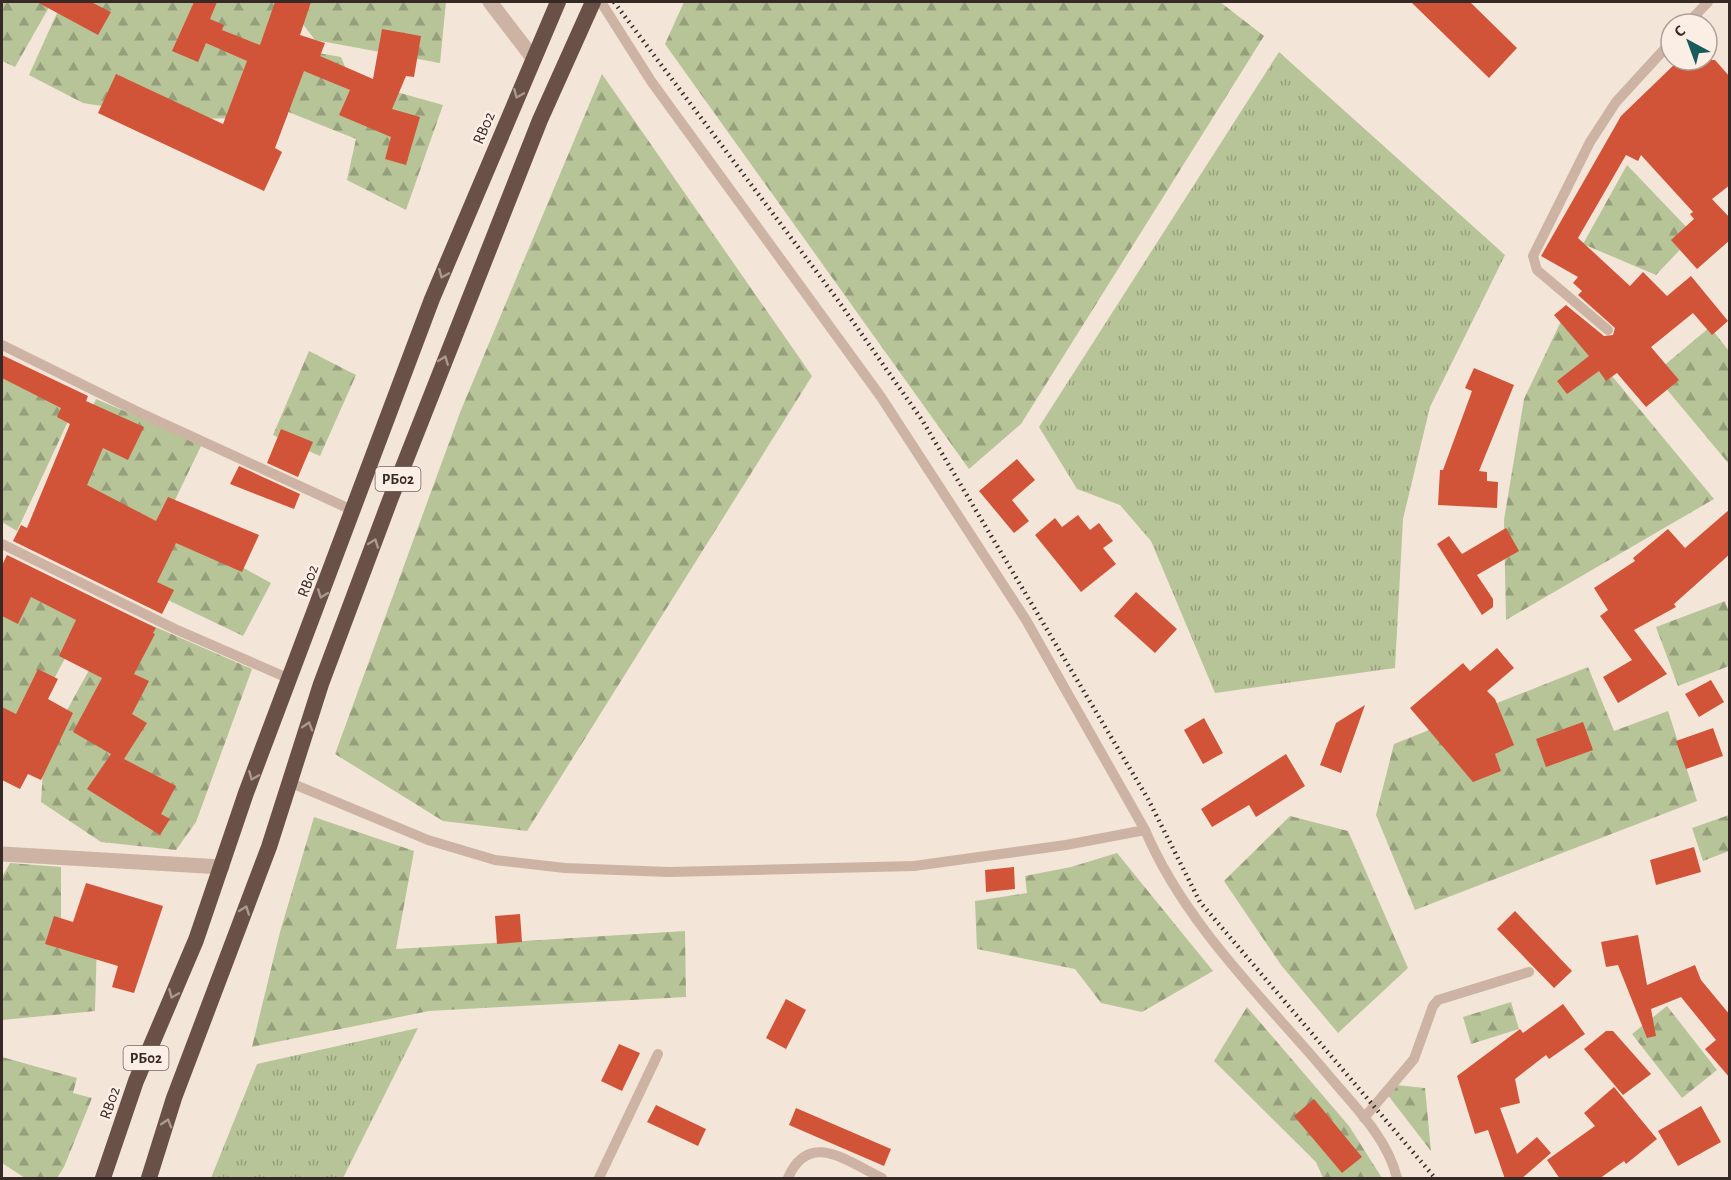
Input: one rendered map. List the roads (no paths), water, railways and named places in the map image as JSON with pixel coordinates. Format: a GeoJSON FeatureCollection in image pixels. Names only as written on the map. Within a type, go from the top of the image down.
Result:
{"type":"FeatureCollection","features":[{"type":"Feature","properties":{"kind":"highway","name":"RB02"},"geometry":{"type":"LineString","coordinates":[[103,1179],[136,1081],[196,940],[246,793],[432,299],[558,2]]}},
{"type":"Feature","properties":{"kind":"highway","name":"РБ02"},"geometry":{"type":"LineString","coordinates":[[149,1179],[174,1098],[226,966],[291,783],[321,684],[470,293],[540,120],[593,2]]}},
{"type":"Feature","properties":{"kind":"street"},"geometry":{"type":"LineString","coordinates":[[490,2],[533,58]]}},
{"type":"Feature","properties":{"kind":"street"},"geometry":{"type":"LineString","coordinates":[[2,854],[222,867]]}},
{"type":"Feature","properties":{"kind":"lane"},"geometry":{"type":"LineString","coordinates":[[600,2],[651,81],[887,407],[1026,620],[1145,830],[1160,865],[1194,917],[1364,1118],[1382,1143],[1397,1179]]}},
{"type":"Feature","properties":{"kind":"lane"},"geometry":{"type":"LineString","coordinates":[[1608,330],[1538,270],[1533,256],[1597,132],[1616,102],[1659,55]]}},
{"type":"Feature","properties":{"kind":"lane"},"geometry":{"type":"LineString","coordinates":[[2,345],[134,410],[354,511]]}},
{"type":"Feature","properties":{"kind":"lane"},"geometry":{"type":"LineString","coordinates":[[2,544],[175,629],[290,679]]}},
{"type":"Feature","properties":{"kind":"lane"},"geometry":{"type":"LineString","coordinates":[[291,783],[428,840],[495,860],[565,868],[669,872],[914,866],[1066,845],[1145,830]]}},
{"type":"Feature","properties":{"kind":"lane"},"geometry":{"type":"LineString","coordinates":[[1364,1118],[1414,1059],[1433,1006],[1438,1000],[1529,972]]}},
{"type":"Feature","properties":{"kind":"lane"},"geometry":{"type":"LineString","coordinates":[[599,1179],[658,1054]]}},
{"type":"Feature","properties":{"kind":"lane"},"geometry":{"type":"LineString","coordinates":[[788,1179],[801,1158],[814,1152],[825,1151],[882,1179]]}},
{"type":"Feature","properties":{"kind":"railway"},"geometry":{"type":"LineString","coordinates":[[614,2],[837,299],[922,420],[1148,799],[1200,902],[1435,1178]]}}]}
